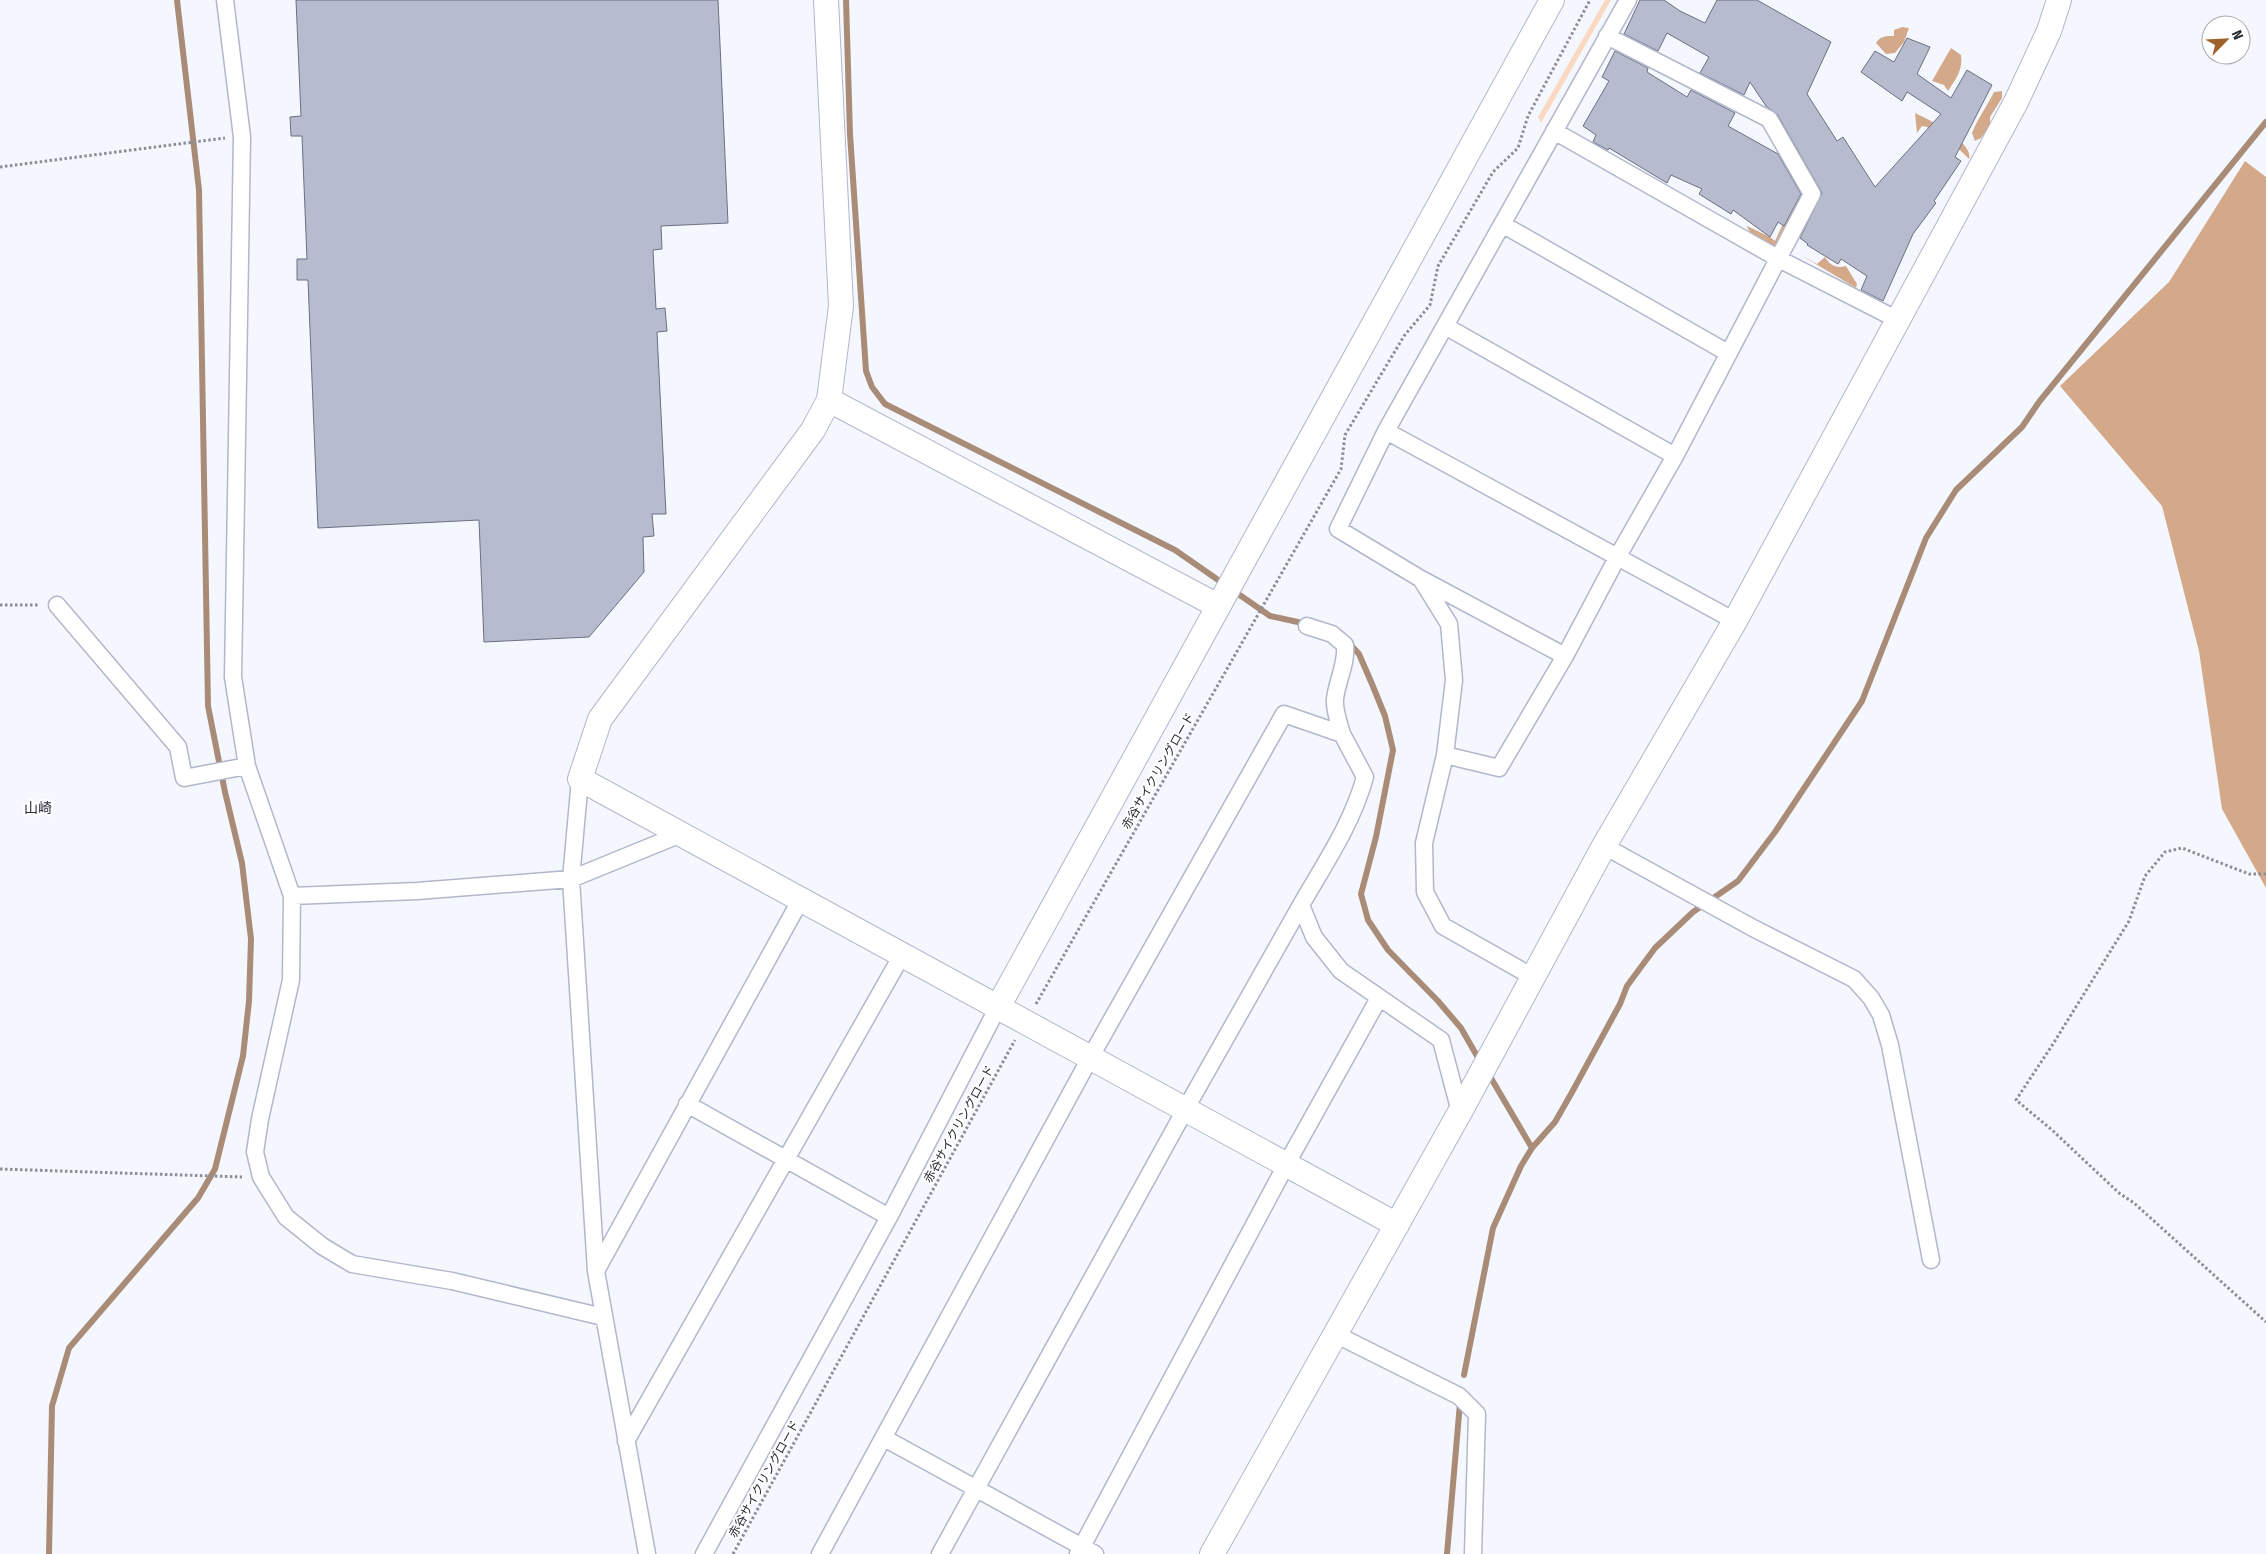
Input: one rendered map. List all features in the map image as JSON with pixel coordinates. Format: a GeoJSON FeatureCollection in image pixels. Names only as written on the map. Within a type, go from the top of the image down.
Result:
{"type":"FeatureCollection","features":[{"type":"Feature","properties":{"kind":"street"},"geometry":{"type":"LineString","coordinates":[[225,0],[242,136],[233,677],[248,766],[292,896],[291,980],[260,1119],[255,1152],[261,1177],[286,1217],[322,1246],[352,1264],[452,1281],[603,1317]]}},
{"type":"Feature","properties":{"kind":"street"},"geometry":{"type":"LineString","coordinates":[[646,1554],[596,1270],[571,879],[580,779],[600,718],[813,430],[829,400],[841,306],[826,0]]}},
{"type":"Feature","properties":{"kind":"street"},"geometry":{"type":"LineString","coordinates":[[704,1554],[889,1218],[998,1007],[1552,0]]}},
{"type":"Feature","properties":{"kind":"street"},"geometry":{"type":"LineString","coordinates":[[1565,656],[1421,579],[1338,529],[1386,431],[1628,0]]}},
{"type":"Feature","properties":{"kind":"street"},"geometry":{"type":"LineString","coordinates":[[1212,1554],[1460,1112],[1604,846],[1735,621],[2016,102],[2049,31],[2059,0]]}},
{"type":"Feature","properties":{"kind":"street"},"geometry":{"type":"LineString","coordinates":[[1445,755],[1499,768],[1565,656],[1618,556],[1675,456],[1812,194],[1769,119],[1607,36]]}},
{"type":"Feature","properties":{"kind":"street"},"geometry":{"type":"LineString","coordinates":[[1554,132],[1779,259],[1898,320]]}},
{"type":"Feature","properties":{"kind":"street"},"geometry":{"type":"LineString","coordinates":[[1502,224],[1728,353]]}},
{"type":"Feature","properties":{"kind":"street"},"geometry":{"type":"LineString","coordinates":[[1444,326],[1675,456]]}},
{"type":"Feature","properties":{"kind":"street"},"geometry":{"type":"LineString","coordinates":[[829,400],[1218,606]]}},
{"type":"Feature","properties":{"kind":"street"},"geometry":{"type":"LineString","coordinates":[[1386,431],[1735,621]]}},
{"type":"Feature","properties":{"kind":"street"},"geometry":{"type":"LineString","coordinates":[[1421,579],[1449,624],[1454,680],[1445,755],[1424,842],[1425,892],[1443,926],[1533,977]]}},
{"type":"Feature","properties":{"kind":"street"},"geometry":{"type":"LineString","coordinates":[[57,605],[178,747],[184,778],[248,766]]}},
{"type":"Feature","properties":{"kind":"street"},"geometry":{"type":"LineString","coordinates":[[940,1554],[1185,1110],[1344,831],[1357,804],[1365,777],[1342,734],[1335,702],[1338,680],[1346,655],[1345,645],[1332,634],[1307,626]]}},
{"type":"Feature","properties":{"kind":"street"},"geometry":{"type":"LineString","coordinates":[[820,1554],[1090,1058],[1284,714],[1342,734]]}},
{"type":"Feature","properties":{"kind":"street"},"geometry":{"type":"LineString","coordinates":[[580,779],[1397,1225]]}},
{"type":"Feature","properties":{"kind":"street"},"geometry":{"type":"LineString","coordinates":[[292,896],[417,891],[571,879],[681,834]]}},
{"type":"Feature","properties":{"kind":"street"},"geometry":{"type":"LineString","coordinates":[[1604,846],[1753,928],[1854,980],[1872,998],[1881,1015],[1890,1045],[1931,1260]]}},
{"type":"Feature","properties":{"kind":"street"},"geometry":{"type":"LineString","coordinates":[[596,1270],[801,900]]}},
{"type":"Feature","properties":{"kind":"street"},"geometry":{"type":"LineString","coordinates":[[1301,905],[1314,937],[1341,971],[1440,1040],[1460,1112]]}},
{"type":"Feature","properties":{"kind":"street"},"geometry":{"type":"LineString","coordinates":[[626,1441],[902,955]]}},
{"type":"Feature","properties":{"kind":"street"},"geometry":{"type":"LineString","coordinates":[[884,1438],[1085,1552],[1286,1165],[1379,998]]}},
{"type":"Feature","properties":{"kind":"street"},"geometry":{"type":"LineString","coordinates":[[688,1104],[889,1218]]}},
{"type":"Feature","properties":{"kind":"street"},"geometry":{"type":"LineString","coordinates":[[1335,1334],[1460,1396],[1477,1414],[1473,1554]]}},
{"type":"Feature","properties":{"kind":"path","name":"赤谷サイクリングロード"},"geometry":{"type":"LineString","coordinates":[[733,1554],[1025,1022],[1341,469],[1345,435],[1404,336],[1430,305],[1438,266],[1493,172],[1518,148],[1528,116],[1590,0]]}},
{"type":"Feature","properties":{"kind":"path"},"geometry":{"type":"LineString","coordinates":[[0,167],[242,136]]}},
{"type":"Feature","properties":{"kind":"path"},"geometry":{"type":"LineString","coordinates":[[0,604],[57,605]]}},
{"type":"Feature","properties":{"kind":"path"},"geometry":{"type":"LineString","coordinates":[[2266,874],[2249,874],[2182,848],[2165,852],[2145,876],[2129,921],[2016,1100],[2266,1322]]}},
{"type":"Feature","properties":{"kind":"path"},"geometry":{"type":"LineString","coordinates":[[0,1170],[261,1177]]}},
{"type":"Feature","properties":{"kind":"shaded area"},"geometry":{"type":"Polygon","coordinates":[[[1605,0],[1611,0],[1541,123],[1538,117],[1605,0]]]}},
{"type":"Feature","properties":{"kind":"shaded area"},"geometry":{"type":"Polygon","coordinates":[[[1902,27],[1909,28],[1904,42],[1895,53],[1886,54],[1876,43],[1886,36],[1894,36],[1894,30],[1902,27]]]}},
{"type":"Feature","properties":{"kind":"shaded area"},"geometry":{"type":"Polygon","coordinates":[[[1951,48],[1961,55],[1961,65],[1948,91],[1944,85],[1932,81],[1951,48]]]}},
{"type":"Feature","properties":{"kind":"shaded area"},"geometry":{"type":"Polygon","coordinates":[[[2002,91],[2002,98],[1990,117],[1990,125],[1981,138],[1975,141],[1972,133],[1977,122],[1994,92],[2002,91]]]}},
{"type":"Feature","properties":{"kind":"shaded area"},"geometry":{"type":"Polygon","coordinates":[[[1915,113],[1950,132],[1965,146],[1969,152],[1969,159],[1958,148],[1927,127],[1922,126],[1917,133],[1915,113]]]}},
{"type":"Feature","properties":{"kind":"shaded area"},"geometry":{"type":"Polygon","coordinates":[[[2245,161],[2266,177],[2266,888],[2222,809],[2199,651],[2162,506],[2060,386],[2169,282],[2245,161]]]}},
{"type":"Feature","properties":{"kind":"shaded area"},"geometry":{"type":"Polygon","coordinates":[[[1801,197],[1802,201],[1776,246],[1772,246],[1751,233],[1747,226],[1775,241],[1794,200],[1801,197]]]}},
{"type":"Feature","properties":{"kind":"shaded area"},"geometry":{"type":"Polygon","coordinates":[[[1799,254],[1817,264],[1825,257],[1834,266],[1846,266],[1857,284],[1856,288],[1799,254]]]}},
{"type":"Feature","properties":{"kind":"building"},"geometry":{"type":"Polygon","coordinates":[[[296,0],[718,0],[728,223],[661,226],[662,249],[653,250],[656,309],[665,308],[667,331],[657,332],[666,514],[652,514],[654,536],[643,537],[644,572],[589,637],[484,642],[479,520],[318,528],[308,280],[297,280],[297,259],[307,259],[302,136],[291,136],[290,117],[301,116],[296,0]]]}},
{"type":"Feature","properties":{"kind":"building"},"geometry":{"type":"Polygon","coordinates":[[[1640,0],[1664,0],[1680,11],[1705,23],[1717,0],[1757,0],[1831,42],[1807,94],[1837,141],[1843,137],[1875,187],[1941,114],[1907,92],[1902,101],[1861,72],[1875,51],[1894,62],[1907,38],[1930,47],[1917,74],[1951,98],[1967,70],[1992,85],[1955,157],[1961,161],[1934,201],[1936,203],[1913,234],[1883,301],[1861,290],[1867,276],[1841,259],[1838,264],[1807,245],[1800,238],[1822,193],[1777,114],[1766,106],[1750,82],[1744,95],[1700,73],[1709,57],[1667,33],[1658,51],[1624,34],[1640,0]]]}},
{"type":"Feature","properties":{"kind":"building"},"geometry":{"type":"Polygon","coordinates":[[[1615,51],[1648,68],[1647,72],[1687,97],[1691,90],[1735,113],[1728,126],[1778,154],[1801,194],[1784,226],[1778,222],[1770,237],[1733,210],[1731,214],[1699,194],[1702,189],[1671,175],[1667,183],[1609,148],[1608,150],[1593,142],[1596,135],[1583,126],[1609,81],[1602,77],[1615,51]]]}},
{"type":"Feature","properties":{"kind":"waterway"},"geometry":{"type":"LineString","coordinates":[[49,1554],[52,1406],[69,1348],[198,1198],[215,1169],[243,1056],[249,1001],[251,939],[242,863],[225,792],[208,706],[199,190],[177,0]]}},
{"type":"Feature","properties":{"kind":"waterway"},"geometry":{"type":"LineString","coordinates":[[846,0],[850,134],[866,371],[872,387],[885,404],[1175,550],[1270,616],[1307,624]]}},
{"type":"Feature","properties":{"kind":"waterway"},"geometry":{"type":"LineString","coordinates":[[1464,1375],[1493,1228],[1521,1166],[1532,1148],[1555,1122],[1620,1004],[1627,986],[1655,948],[1693,912],[1738,881],[1775,832],[1862,701],[1926,538],[1956,490],[2022,427],[2039,402],[2266,122]]}},
{"type":"Feature","properties":{"kind":"waterway"},"geometry":{"type":"LineString","coordinates":[[1349,643],[1359,654],[1372,684],[1385,716],[1393,750],[1376,837],[1361,894],[1368,920],[1388,950],[1438,1001],[1461,1028],[1481,1063]]}},
{"type":"Feature","properties":{"kind":"waterway"},"geometry":{"type":"LineString","coordinates":[[1488,1073],[1532,1148]]}},
{"type":"Feature","properties":{"kind":"waterway"},"geometry":{"type":"LineString","coordinates":[[1447,1554],[1460,1403]]}},
{"type":"Feature","properties":{"kind":"district","name":"山崎"},"geometry":{"type":"Point","coordinates":[38,808]}}]}
